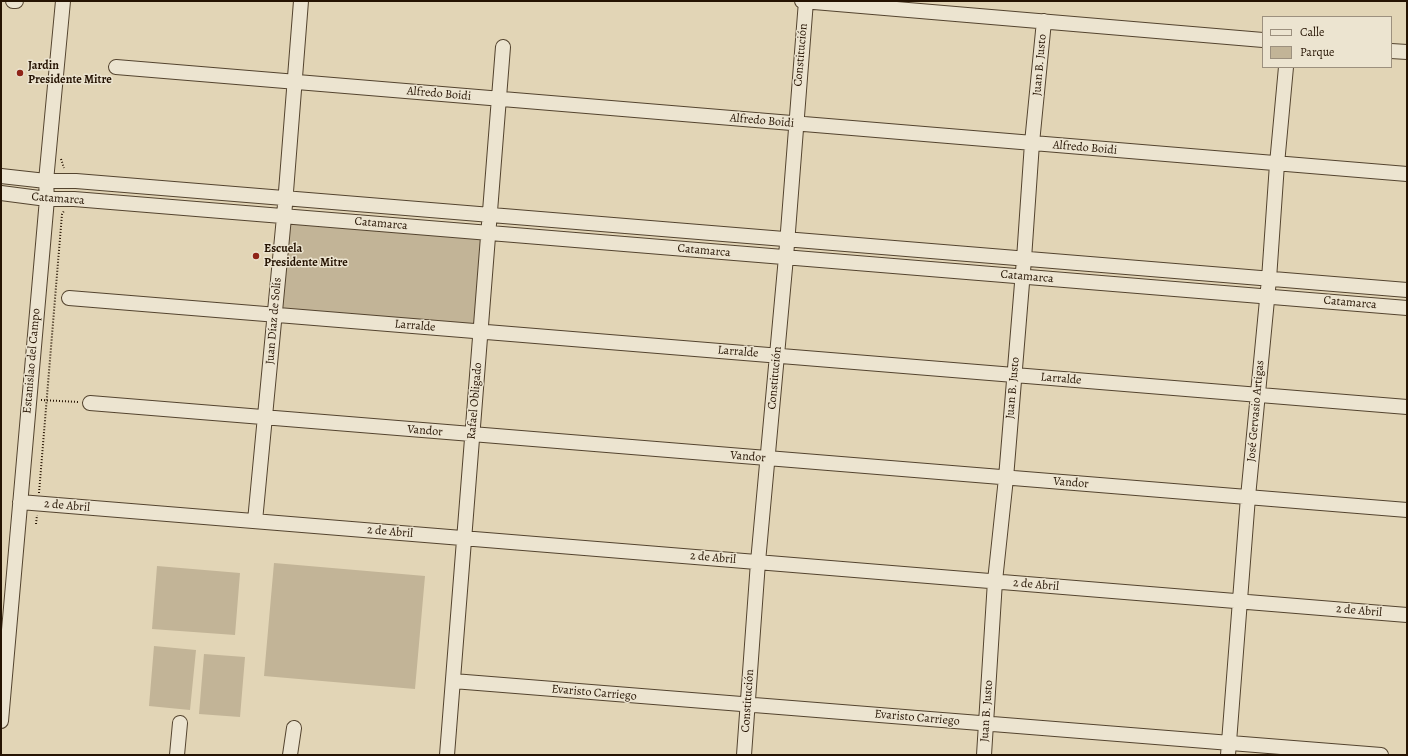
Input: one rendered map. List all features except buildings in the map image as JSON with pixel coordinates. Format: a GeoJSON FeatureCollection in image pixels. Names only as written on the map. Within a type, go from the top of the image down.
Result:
{"type":"FeatureCollection","features":[{"type":"Feature","properties":{"kind":"street","name":"Estanislao del Campo"},"geometry":{"type":"LineString","coordinates":[[1,720],[47,199],[46,181],[63,1]]}},
{"type":"Feature","properties":{"kind":"street","name":"Juan Díaz de Solís"},"geometry":{"type":"LineString","coordinates":[[255,521],[284,217],[301,1]]}},
{"type":"Feature","properties":{"kind":"street"},"geometry":{"type":"LineString","coordinates":[[802,1],[1262,40]]}},
{"type":"Feature","properties":{"kind":"street","name":"Constitución"},"geometry":{"type":"LineString","coordinates":[[744,755],[749,705],[758,562],[786,257],[806,1]]}},
{"type":"Feature","properties":{"kind":"street","name":"Juan B. Justo"},"geometry":{"type":"LineString","coordinates":[[984,755],[996,581],[1024,259],[1032,143],[1044,21]]}},
{"type":"Feature","properties":{"kind":"street","name":"Rafael Obligado"},"geometry":{"type":"LineString","coordinates":[[447,755],[503,47]]}},
{"type":"Feature","properties":{"kind":"street"},"geometry":{"type":"LineString","coordinates":[[1392,51],[1407,52]]}},
{"type":"Feature","properties":{"kind":"street","name":"Alfredo Boidi"},"geometry":{"type":"LineString","coordinates":[[116,67],[1407,174]]}},
{"type":"Feature","properties":{"kind":"street","name":"José Gervasio Artigas"},"geometry":{"type":"LineString","coordinates":[[1229,749],[1248,497],[1269,279],[1277,164],[1286,68]]}},
{"type":"Feature","properties":{"kind":"street","name":"Catamarca"},"geometry":{"type":"LineString","coordinates":[[1,176],[46,181],[76,181],[1407,290]]}},
{"type":"Feature","properties":{"kind":"street","name":"Catamarca"},"geometry":{"type":"LineString","coordinates":[[1,193],[47,199],[489,233],[1407,308]]}},
{"type":"Feature","properties":{"kind":"street","name":"Larralde"},"geometry":{"type":"LineString","coordinates":[[69,298],[1407,407]]}},
{"type":"Feature","properties":{"kind":"street","name":"Vandor"},"geometry":{"type":"LineString","coordinates":[[90,403],[1407,510]]}},
{"type":"Feature","properties":{"kind":"street","name":"2 de Abril"},"geometry":{"type":"LineString","coordinates":[[20,502],[1407,615]]}},
{"type":"Feature","properties":{"kind":"street","name":"Evaristo Carriego"},"geometry":{"type":"LineString","coordinates":[[453,681],[987,724],[1229,749],[1382,755]]}},
{"type":"Feature","properties":{"kind":"street"},"geometry":{"type":"LineString","coordinates":[[177,755],[180,723]]}},
{"type":"Feature","properties":{"kind":"street"},"geometry":{"type":"LineString","coordinates":[[290,755],[294,728]]}},
{"type":"Feature","properties":{"kind":"path"},"geometry":{"type":"LineString","coordinates":[[60,156],[65,171]]}},
{"type":"Feature","properties":{"kind":"path"},"geometry":{"type":"LineString","coordinates":[[36,524],[62,214],[66,208],[73,208],[74,200]]}},
{"type":"Feature","properties":{"kind":"path"},"geometry":{"type":"LineString","coordinates":[[29,399],[90,403]]}},
{"type":"Feature","properties":{"kind":"green space"},"geometry":{"type":"Polygon","coordinates":[[[289,224],[487,240],[479,326],[282,310],[289,224]]]}},
{"type":"Feature","properties":{"kind":"green space"},"geometry":{"type":"Polygon","coordinates":[[[274,563],[425,576],[415,689],[264,676],[274,563]]]}},
{"type":"Feature","properties":{"kind":"green space"},"geometry":{"type":"Polygon","coordinates":[[[157,566],[240,573],[235,635],[152,629],[157,566]]]}},
{"type":"Feature","properties":{"kind":"green space"},"geometry":{"type":"Polygon","coordinates":[[[154,646],[196,650],[190,710],[149,706],[154,646]]]}},
{"type":"Feature","properties":{"kind":"green space"},"geometry":{"type":"Polygon","coordinates":[[[204,654],[245,657],[240,717],[199,714],[204,654]]]}},
{"type":"Feature","properties":{"kind":"place","name":"Jardin Presidente Mitre"},"geometry":{"type":"Point","coordinates":[20,73]}},
{"type":"Feature","properties":{"kind":"place","name":"Escuela Presidente Mitre"},"geometry":{"type":"Point","coordinates":[256,256]}}]}
